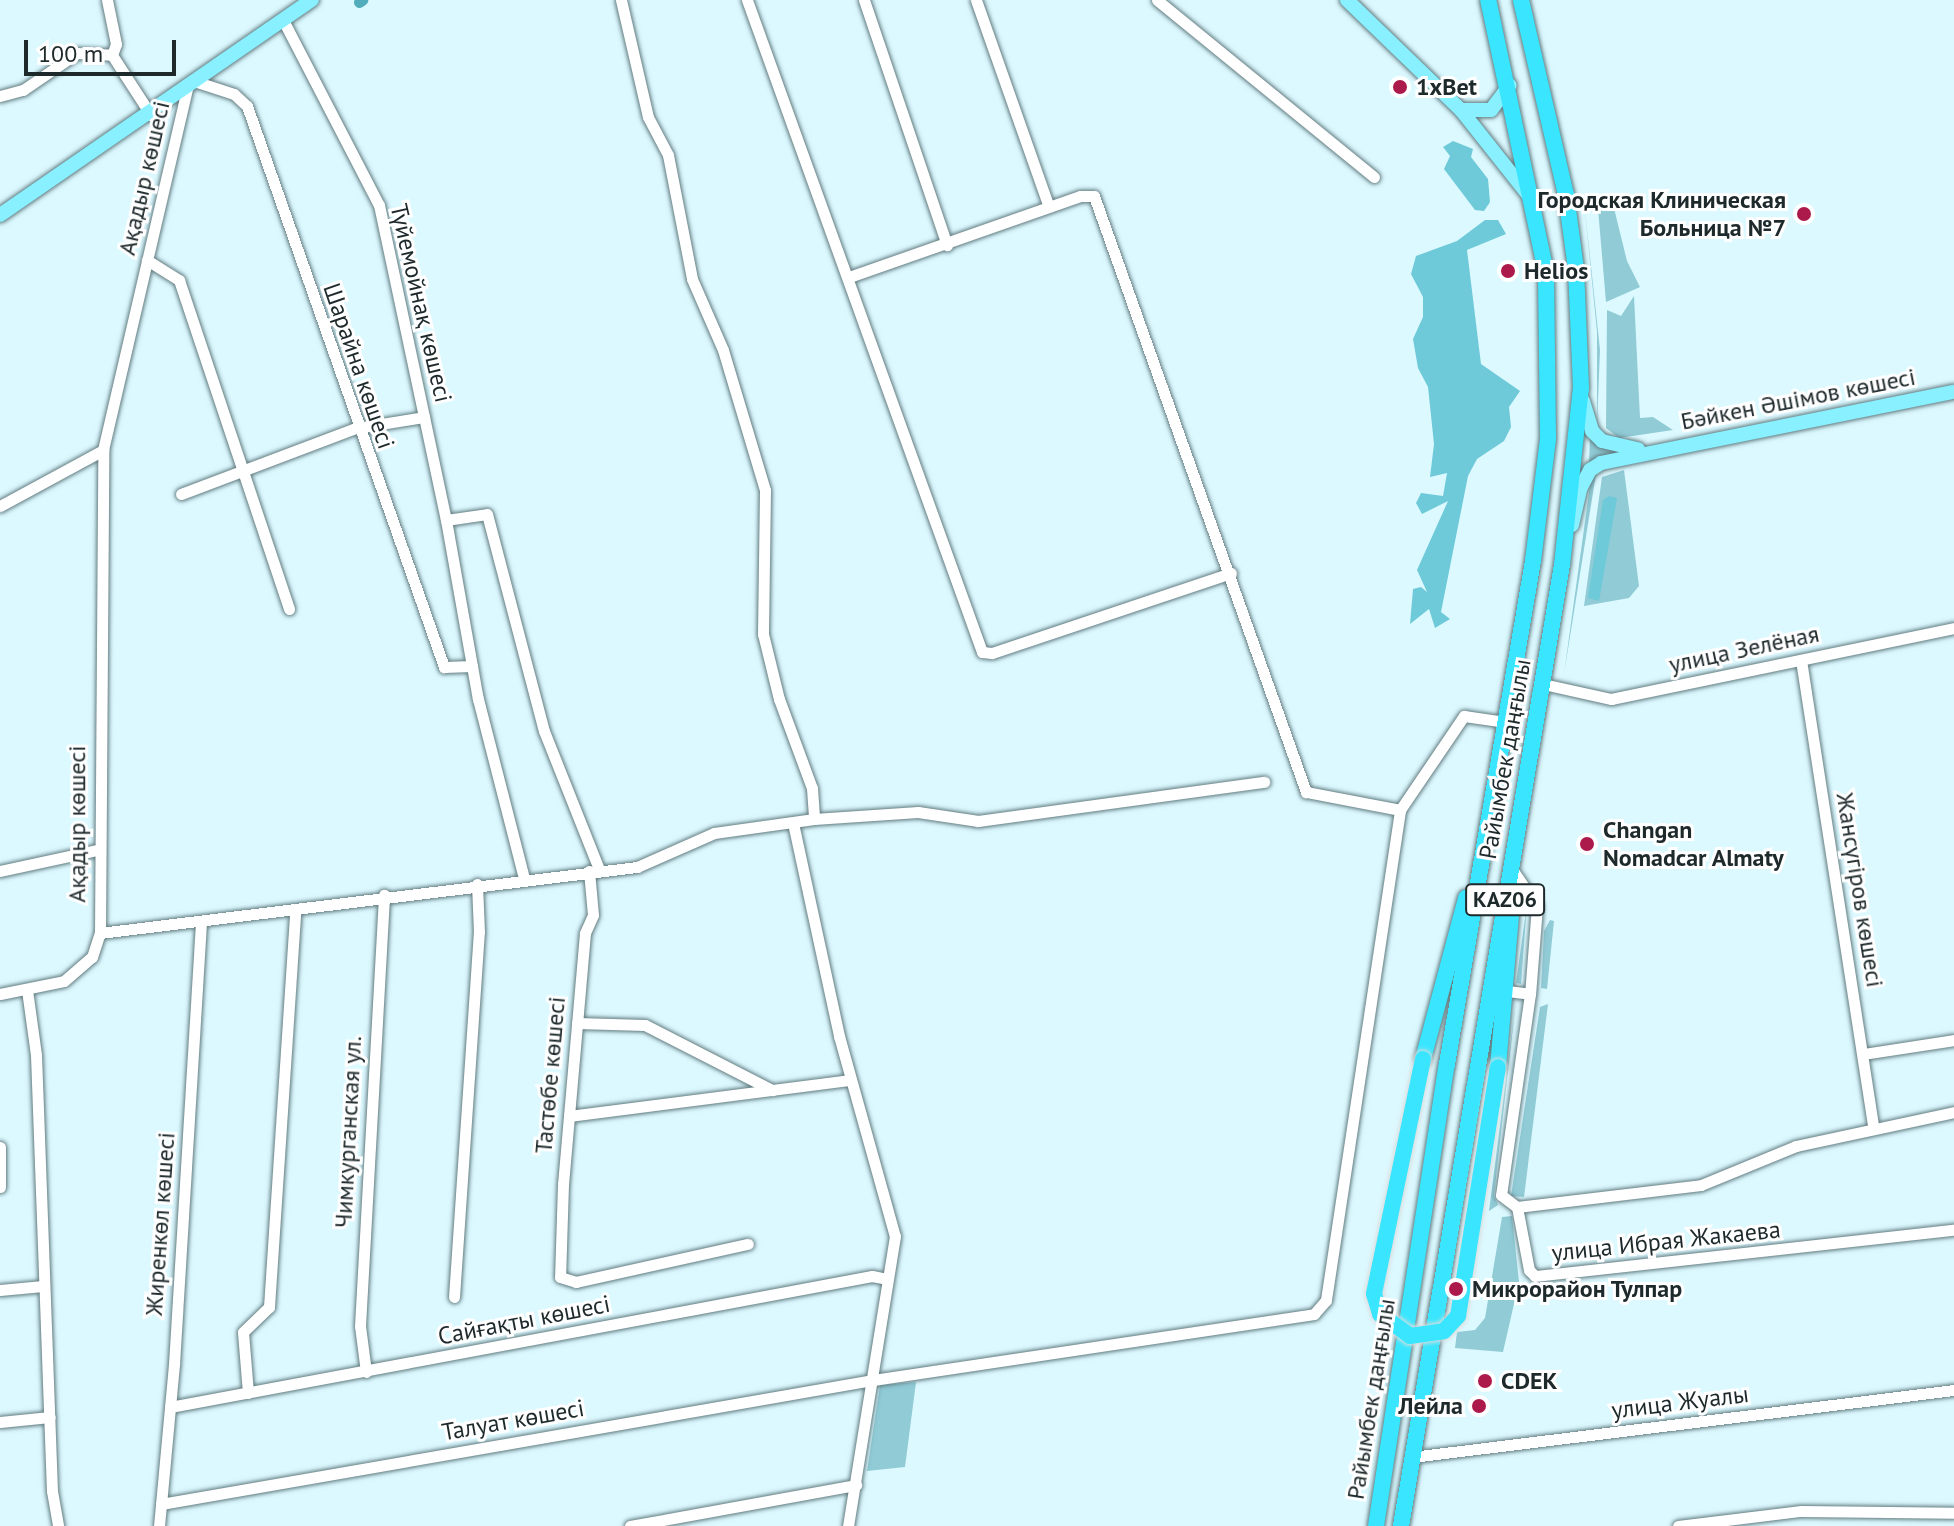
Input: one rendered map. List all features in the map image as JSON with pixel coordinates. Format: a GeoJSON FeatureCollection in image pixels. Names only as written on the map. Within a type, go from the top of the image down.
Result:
{"type":"FeatureCollection","features":[{"type":"Feature","properties":{"kind":"highway","name":"Райымбек даңғылы"},"geometry":{"type":"LineString","coordinates":[[1376,1526],[1548,438],[1546,272],[1510,85],[1488,0]]}},
{"type":"Feature","properties":{"kind":"highway","name":"Райымбек даңғылы"},"geometry":{"type":"LineString","coordinates":[[1401,1526],[1562,565],[1581,388],[1576,269],[1566,195],[1521,0]]}},
{"type":"Feature","properties":{"kind":"highway"},"geometry":{"type":"LineString","coordinates":[[1486,831],[1423,1059],[1374,1294],[1380,1314],[1410,1336],[1444,1331],[1458,1316],[1498,1067],[1507,991],[1516,836]]}},
{"type":"Feature","properties":{"kind":"main road"},"geometry":{"type":"LineString","coordinates":[[0,215],[25,202],[312,0]]}},
{"type":"Feature","properties":{"kind":"main road"},"geometry":{"type":"LineString","coordinates":[[1347,0],[1461,110],[1535,204]]}},
{"type":"Feature","properties":{"kind":"main road"},"geometry":{"type":"LineString","coordinates":[[1461,110],[1491,110],[1510,85]]}},
{"type":"Feature","properties":{"kind":"main road"},"geometry":{"type":"LineString","coordinates":[[0,226],[25,202]]}},
{"type":"Feature","properties":{"kind":"main road"},"geometry":{"type":"LineString","coordinates":[[1581,388],[1586,419],[1602,441],[1650,449]]}},
{"type":"Feature","properties":{"kind":"main road","name":"Бәйкен Әшімов көшесі"},"geometry":{"type":"LineString","coordinates":[[1650,449],[1954,392]]}},
{"type":"Feature","properties":{"kind":"main road"},"geometry":{"type":"LineString","coordinates":[[1562,565],[1590,470],[1650,449]]}},
{"type":"Feature","properties":{"kind":"street"},"geometry":{"type":"LineString","coordinates":[[107,0],[116,44],[112,55]]}},
{"type":"Feature","properties":{"kind":"street"},"geometry":{"type":"LineString","coordinates":[[621,0],[648,117],[668,155],[692,279],[723,350],[765,490],[763,634],[779,699],[812,788],[814,819]]}},
{"type":"Feature","properties":{"kind":"street"},"geometry":{"type":"LineString","coordinates":[[747,0],[849,277],[870,349],[982,652],[992,653],[1231,573]]}},
{"type":"Feature","properties":{"kind":"street"},"geometry":{"type":"LineString","coordinates":[[864,0],[947,245]]}},
{"type":"Feature","properties":{"kind":"street"},"geometry":{"type":"LineString","coordinates":[[976,0],[1049,207]]}},
{"type":"Feature","properties":{"kind":"street"},"geometry":{"type":"LineString","coordinates":[[1157,0],[1374,177]]}},
{"type":"Feature","properties":{"kind":"street","name":"Түйемойнақ көшесі"},"geometry":{"type":"LineString","coordinates":[[283,20],[379,205],[446,520],[472,666],[524,878]]}},
{"type":"Feature","properties":{"kind":"street"},"geometry":{"type":"LineString","coordinates":[[0,96],[23,90],[77,53],[112,55]]}},
{"type":"Feature","properties":{"kind":"street"},"geometry":{"type":"LineString","coordinates":[[112,55],[151,115]]}},
{"type":"Feature","properties":{"kind":"street","name":"Ақадыр көшесі"},"geometry":{"type":"LineString","coordinates":[[0,994],[64,981],[92,957],[100,933],[97,850],[103,450],[191,83]]}},
{"type":"Feature","properties":{"kind":"street","name":"Шарайна көшесі"},"geometry":{"type":"LineString","coordinates":[[191,83],[234,94],[247,106],[356,428],[444,667],[472,666]]}},
{"type":"Feature","properties":{"kind":"street"},"geometry":{"type":"LineString","coordinates":[[849,277],[1080,196],[1097,199],[1306,792],[1400,810],[1464,716],[1505,722]]}},
{"type":"Feature","properties":{"kind":"street"},"geometry":{"type":"LineString","coordinates":[[147,260],[179,280],[289,609]]}},
{"type":"Feature","properties":{"kind":"street"},"geometry":{"type":"LineString","coordinates":[[181,494],[356,428],[424,417]]}},
{"type":"Feature","properties":{"kind":"street"},"geometry":{"type":"LineString","coordinates":[[0,506],[103,450]]}},
{"type":"Feature","properties":{"kind":"street"},"geometry":{"type":"LineString","coordinates":[[446,520],[487,514],[544,731],[594,870]]}},
{"type":"Feature","properties":{"kind":"street","name":"улица Зелёная"},"geometry":{"type":"LineString","coordinates":[[1543,684],[1611,699],[1954,628]]}},
{"type":"Feature","properties":{"kind":"street","name":"Жансүгіров көшесі"},"geometry":{"type":"LineString","coordinates":[[1801,660],[1873,1126]]}},
{"type":"Feature","properties":{"kind":"street"},"geometry":{"type":"LineString","coordinates":[[100,933],[295,911],[384,895],[637,867],[714,833],[814,819],[918,812],[978,821],[1264,782]]}},
{"type":"Feature","properties":{"kind":"street","name":"Талуат көшесі"},"geometry":{"type":"LineString","coordinates":[[161,1504],[873,1380],[1314,1314],[1326,1300],[1400,810]]}},
{"type":"Feature","properties":{"kind":"street"},"geometry":{"type":"LineString","coordinates":[[793,823],[851,1080],[895,1236],[848,1526]]}},
{"type":"Feature","properties":{"kind":"street"},"geometry":{"type":"LineString","coordinates":[[0,871],[97,850]]}},
{"type":"Feature","properties":{"kind":"street","name":"Тастөбе көшесі"},"geometry":{"type":"LineString","coordinates":[[594,870],[593,915],[585,933],[569,1116],[559,1267],[565,1282],[748,1244]]}},
{"type":"Feature","properties":{"kind":"street"},"geometry":{"type":"LineString","coordinates":[[1507,991],[1530,994],[1537,906],[1532,892],[1514,872]]}},
{"type":"Feature","properties":{"kind":"street"},"geometry":{"type":"LineString","coordinates":[[454,1297],[479,932],[477,884]]}},
{"type":"Feature","properties":{"kind":"street","name":"Чимкурганская ул."},"geometry":{"type":"LineString","coordinates":[[366,1372],[360,1326],[384,895]]}},
{"type":"Feature","properties":{"kind":"street"},"geometry":{"type":"LineString","coordinates":[[248,1393],[243,1332],[269,1307],[295,911]]}},
{"type":"Feature","properties":{"kind":"street","name":"Жиренкөл көшесі"},"geometry":{"type":"LineString","coordinates":[[159,1526],[170,1407],[201,923]]}},
{"type":"Feature","properties":{"kind":"street"},"geometry":{"type":"LineString","coordinates":[[27,990],[36,1055],[43,1286],[58,1526]]}},
{"type":"Feature","properties":{"kind":"street","name":"улица Ибрая Жакаева"},"geometry":{"type":"LineString","coordinates":[[1530,994],[1501,1195],[1517,1207],[1529,1270],[1544,1278],[1954,1230]]}},
{"type":"Feature","properties":{"kind":"street"},"geometry":{"type":"LineString","coordinates":[[577,1023],[645,1025],[772,1090]]}},
{"type":"Feature","properties":{"kind":"street"},"geometry":{"type":"LineString","coordinates":[[1863,1054],[1954,1040]]}},
{"type":"Feature","properties":{"kind":"street"},"geometry":{"type":"LineString","coordinates":[[569,1116],[851,1080]]}},
{"type":"Feature","properties":{"kind":"street"},"geometry":{"type":"LineString","coordinates":[[1517,1207],[1701,1185],[1796,1146],[1873,1126],[1954,1112]]}},
{"type":"Feature","properties":{"kind":"street"},"geometry":{"type":"LineString","coordinates":[[0,1147],[0,1187]]}},
{"type":"Feature","properties":{"kind":"street","name":"Сайғақты көшесі"},"geometry":{"type":"LineString","coordinates":[[170,1407],[748,1298],[872,1276],[887,1279]]}},
{"type":"Feature","properties":{"kind":"street"},"geometry":{"type":"LineString","coordinates":[[0,1290],[43,1286]]}},
{"type":"Feature","properties":{"kind":"street","name":"улица Жуалы"},"geometry":{"type":"LineString","coordinates":[[1412,1457],[1954,1390]]}},
{"type":"Feature","properties":{"kind":"street"},"geometry":{"type":"LineString","coordinates":[[0,1422],[50,1417]]}},
{"type":"Feature","properties":{"kind":"street"},"geometry":{"type":"LineString","coordinates":[[630,1526],[856,1485]]}},
{"type":"Feature","properties":{"kind":"street"},"geometry":{"type":"LineString","coordinates":[[1678,1526],[1801,1511],[1954,1513]]}},
{"type":"Feature","properties":{"kind":"shaded area"},"geometry":{"type":"Polygon","coordinates":[[[1453,141],[1473,149],[1471,157],[1488,179],[1490,202],[1484,211],[1475,210],[1444,169],[1450,156],[1443,147],[1453,141]]]}},
{"type":"Feature","properties":{"kind":"shaded area"},"geometry":{"type":"Polygon","coordinates":[[[1611,196],[1627,261],[1640,287],[1606,302],[1597,197],[1611,196]]]}},
{"type":"Feature","properties":{"kind":"shaded area"},"geometry":{"type":"Polygon","coordinates":[[[1584,201],[1600,350],[1597,426],[1597,332],[1584,201]]]}},
{"type":"Feature","properties":{"kind":"shaded area"},"geometry":{"type":"Polygon","coordinates":[[[1485,220],[1498,220],[1506,234],[1467,250],[1481,364],[1520,391],[1509,407],[1511,427],[1504,441],[1477,459],[1468,476],[1441,612],[1450,619],[1435,628],[1429,609],[1410,624],[1413,589],[1421,587],[1427,592],[1417,570],[1448,501],[1422,514],[1416,503],[1421,493],[1443,496],[1447,473],[1430,477],[1434,444],[1428,387],[1418,368],[1413,339],[1423,317],[1423,297],[1411,274],[1416,256],[1457,241],[1485,220]]]}},
{"type":"Feature","properties":{"kind":"shaded area"},"geometry":{"type":"Polygon","coordinates":[[[1634,296],[1640,418],[1653,417],[1673,430],[1619,438],[1606,428],[1607,310],[1621,316],[1634,296]]]}},
{"type":"Feature","properties":{"kind":"shaded area"},"geometry":{"type":"Polygon","coordinates":[[[1590,436],[1634,451],[1589,465],[1590,436]]]}},
{"type":"Feature","properties":{"kind":"shaded area"},"geometry":{"type":"Polygon","coordinates":[[[1624,470],[1639,586],[1629,598],[1584,606],[1602,477],[1624,470]]]}},
{"type":"Feature","properties":{"kind":"shaded area"},"geometry":{"type":"Polygon","coordinates":[[[1596,474],[1564,674],[1590,485],[1596,474]]]}},
{"type":"Feature","properties":{"kind":"shaded area"},"geometry":{"type":"Polygon","coordinates":[[[1609,496],[1617,498],[1599,601],[1588,598],[1603,500],[1609,496]]]}},
{"type":"Feature","properties":{"kind":"shaded area"},"geometry":{"type":"Polygon","coordinates":[[[1527,904],[1521,984],[1516,983],[1527,904]]]}},
{"type":"Feature","properties":{"kind":"shaded area"},"geometry":{"type":"Polygon","coordinates":[[[1550,920],[1554,921],[1547,989],[1541,988],[1544,931],[1550,920]]]}},
{"type":"Feature","properties":{"kind":"shaded area"},"geometry":{"type":"Polygon","coordinates":[[[1516,1000],[1494,1195],[1498,1205],[1489,1211],[1516,1000]]]}},
{"type":"Feature","properties":{"kind":"shaded area"},"geometry":{"type":"Polygon","coordinates":[[[1548,1004],[1524,1197],[1511,1196],[1540,1007],[1548,1004]]]}},
{"type":"Feature","properties":{"kind":"shaded area"},"geometry":{"type":"Polygon","coordinates":[[[1512,1216],[1519,1282],[1503,1352],[1455,1348],[1457,1332],[1475,1330],[1485,1318],[1502,1217],[1512,1216]]]}},
{"type":"Feature","properties":{"kind":"shaded area"},"geometry":{"type":"Polygon","coordinates":[[[916,1382],[905,1467],[867,1471],[880,1385],[916,1382]]]}},
{"type":"Feature","properties":{"kind":"place","name":"1xBet"},"geometry":{"type":"Point","coordinates":[1400,87]}},
{"type":"Feature","properties":{"kind":"place","name":"Городская Клиническая Больница №7"},"geometry":{"type":"Point","coordinates":[1804,214]}},
{"type":"Feature","properties":{"kind":"place","name":"Helios"},"geometry":{"type":"Point","coordinates":[1508,271]}},
{"type":"Feature","properties":{"kind":"place","name":"Changan Nomadcar Almaty"},"geometry":{"type":"Point","coordinates":[1587,844]}},
{"type":"Feature","properties":{"kind":"place","name":"Микрорайон Тулпар"},"geometry":{"type":"Point","coordinates":[1456,1289]}},
{"type":"Feature","properties":{"kind":"place","name":"CDEK"},"geometry":{"type":"Point","coordinates":[1485,1381]}},
{"type":"Feature","properties":{"kind":"place","name":"Лейла"},"geometry":{"type":"Point","coordinates":[1479,1406]}}]}
